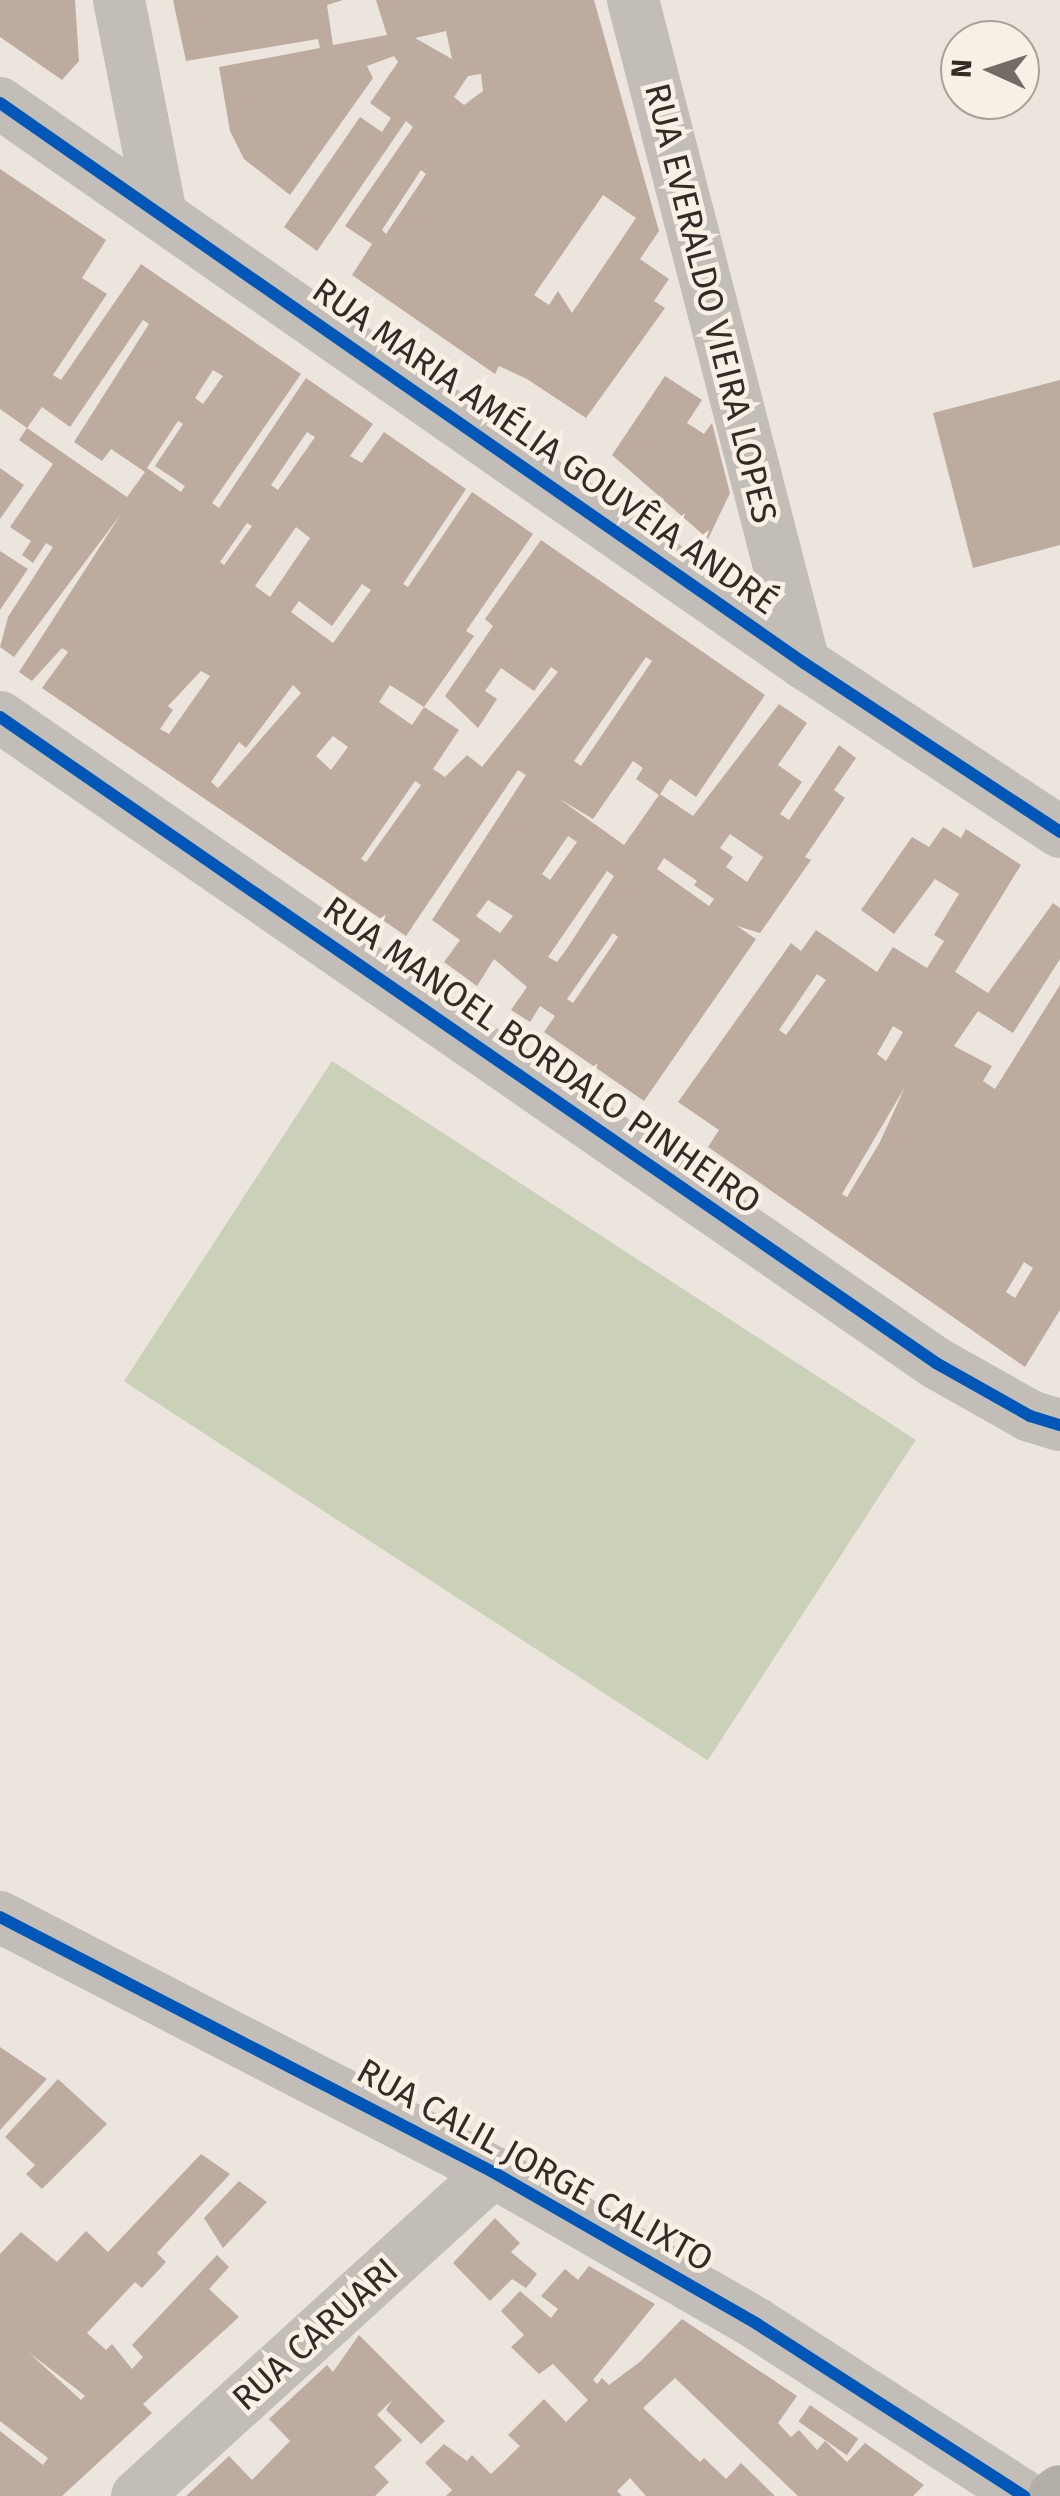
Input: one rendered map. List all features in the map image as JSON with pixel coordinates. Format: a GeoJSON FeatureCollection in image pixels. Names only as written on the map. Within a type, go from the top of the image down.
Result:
{"type":"FeatureCollection","features":[{"type":"Feature","properties":{"kind":"street"},"geometry":{"type":"LineString","coordinates":[[119,0],[162,214]]}},
{"type":"Feature","properties":{"kind":"street","name":"RUA EVERALDO VIEIRA LOPES"},"geometry":{"type":"LineString","coordinates":[[633,0],[804,663]]}},
{"type":"Feature","properties":{"kind":"street","name":"RUA MARIA AMÉLIA GOUVÊIA ANDRÉ"},"geometry":{"type":"LineString","coordinates":[[0,104],[804,663],[1060,832]]}},
{"type":"Feature","properties":{"kind":"street","name":"RUA MANOEL BORDALO PINHEIRO"},"geometry":{"type":"LineString","coordinates":[[0,717],[936,1363],[1030,1416],[1060,1425]]}},
{"type":"Feature","properties":{"kind":"street","name":"RUA CALIL JORGE CALIXTO"},"geometry":{"type":"LineString","coordinates":[[0,1917],[493,2172],[757,2324],[1024,2496]]}},
{"type":"Feature","properties":{"kind":"street","name":"RUA CARUARI"},"geometry":{"type":"LineString","coordinates":[[136,2496],[493,2172]]}},
{"type":"Feature","properties":{"kind":"green space"},"geometry":{"type":"Polygon","coordinates":[[[332,1061],[916,1440],[708,1760],[124,1381],[332,1061]]]}},
{"type":"Feature","properties":{"kind":"building"},"geometry":{"type":"Polygon","coordinates":[[[0,0],[75,0],[79,61],[62,80],[0,37],[0,0]]]}},
{"type":"Feature","properties":{"kind":"building"},"geometry":{"type":"Polygon","coordinates":[[[173,0],[343,0],[327,5],[333,45],[387,35],[376,0],[594,0],[659,231],[640,259],[669,279],[654,301],[665,308],[586,418],[527,379],[499,366],[495,374],[352,275],[372,244],[345,226],[413,127],[406,121],[317,251],[284,227],[360,117],[382,132],[391,118],[370,103],[398,62],[394,56],[367,66],[373,78],[290,195],[244,159],[230,131],[219,67],[320,48],[318,39],[186,61],[173,0]],[[446,31],[415,38],[452,59],[446,31]],[[481,74],[468,76],[454,97],[464,105],[483,91],[481,74]],[[421,170],[382,230],[386,234],[426,174],[421,170]],[[603,195],[534,295],[549,305],[558,291],[572,313],[636,218],[603,195]]]}},
{"type":"Feature","properties":{"kind":"building"},"geometry":{"type":"Polygon","coordinates":[[[0,169],[106,240],[82,278],[107,294],[53,375],[61,380],[141,264],[301,374],[212,503],[219,508],[306,378],[373,424],[350,456],[362,463],[384,432],[466,489],[403,584],[408,587],[472,492],[533,534],[466,631],[474,636],[424,707],[459,730],[433,769],[445,777],[467,755],[482,767],[558,672],[551,667],[534,691],[501,668],[485,691],[497,699],[478,728],[445,696],[493,626],[485,619],[541,540],[765,695],[696,797],[670,779],[660,794],[693,816],[779,704],[807,723],[778,765],[802,782],[780,814],[789,820],[839,745],[856,758],[834,790],[845,798],[805,857],[811,860],[760,933],[737,926],[756,939],[644,1101],[544,1032],[555,1016],[540,1006],[530,1022],[511,1010],[527,987],[494,959],[477,986],[444,962],[460,940],[432,920],[526,775],[518,770],[406,936],[42,688],[68,652],[62,648],[32,681],[19,672],[121,514],[14,657],[0,647],[8,617],[53,547],[46,543],[33,563],[22,555],[31,541],[10,527],[53,464],[19,440],[27,428],[0,409],[0,169]],[[143,320],[70,427],[42,407],[27,428],[127,497],[145,472],[111,449],[102,461],[74,442],[149,324],[143,320]],[[213,370],[195,398],[203,404],[223,376],[213,370]],[[178,421],[147,468],[181,492],[185,486],[155,466],[183,424],[178,421]],[[307,432],[271,485],[278,490],[315,437],[307,432]],[[247,523],[220,562],[224,565],[252,526],[247,523]],[[296,527],[255,586],[270,597],[310,538],[296,527]],[[362,584],[332,626],[299,601],[291,612],[333,643],[371,590],[362,584]],[[646,657],[574,761],[581,766],[652,661],[646,657]],[[201,671],[168,706],[173,710],[160,729],[169,734],[210,676],[201,671]],[[293,685],[246,748],[239,742],[211,782],[218,788],[301,693],[293,685]],[[390,685],[379,702],[412,725],[424,707],[390,685]],[[333,736],[316,756],[331,770],[348,747],[333,736]],[[633,761],[593,819],[558,798],[624,845],[659,795],[636,779],[643,768],[633,761]],[[415,781],[361,859],[366,862],[421,785],[415,781]],[[730,834],[720,848],[733,857],[726,867],[747,882],[763,857],[730,834]],[[568,836],[542,874],[550,880],[577,842],[568,836]],[[664,858],[657,869],[709,906],[714,899],[694,885],[697,881],[664,858]],[[607,871],[548,957],[557,962],[614,876],[607,871]],[[488,900],[476,916],[500,933],[513,916],[488,900]],[[613,933],[567,999],[573,1003],[618,937],[613,933]]]}},
{"type":"Feature","properties":{"kind":"building"},"geometry":{"type":"Polygon","coordinates":[[[665,376],[702,400],[687,423],[704,434],[712,423],[730,493],[708,539],[612,455],[665,376]]]}},
{"type":"Feature","properties":{"kind":"building"},"geometry":{"type":"Polygon","coordinates":[[[1060,380],[1060,545],[973,568],[933,413],[1060,380]]]}},
{"type":"Feature","properties":{"kind":"building"},"geometry":{"type":"Polygon","coordinates":[[[0,468],[24,485],[0,519],[0,468]]]}},
{"type":"Feature","properties":{"kind":"building"},"geometry":{"type":"Polygon","coordinates":[[[0,551],[28,569],[0,610],[0,551]]]}},
{"type":"Feature","properties":{"kind":"building"},"geometry":{"type":"Polygon","coordinates":[[[943,827],[961,838],[966,829],[1021,865],[955,972],[988,993],[1053,903],[1060,908],[1060,959],[1013,1033],[978,1011],[954,1046],[992,1066],[983,1081],[995,1089],[1060,985],[1060,1310],[1025,1367],[708,1147],[719,1130],[678,1102],[791,943],[801,951],[816,930],[877,972],[893,947],[927,968],[944,941],[934,935],[959,894],[935,879],[894,934],[861,910],[912,837],[929,847],[943,827]],[[817,974],[779,1030],[786,1035],[826,980],[817,974]],[[893,1026],[877,1054],[886,1061],[903,1032],[893,1026]],[[905,1087],[842,1194],[847,1197],[880,1142],[905,1087]],[[1024,1262],[1006,1292],[1015,1298],[1033,1268],[1024,1262]]]}},
{"type":"Feature","properties":{"kind":"building"},"geometry":{"type":"Polygon","coordinates":[[[0,2047],[47,2079],[0,2130],[0,2047]]]}},
{"type":"Feature","properties":{"kind":"building"},"geometry":{"type":"Polygon","coordinates":[[[58,2079],[107,2124],[42,2189],[26,2174],[35,2165],[5,2137],[58,2079]]]}},
{"type":"Feature","properties":{"kind":"building"},"geometry":{"type":"Polygon","coordinates":[[[201,2154],[230,2174],[157,2253],[166,2262],[142,2288],[135,2282],[87,2333],[106,2350],[112,2344],[132,2369],[143,2357],[132,2345],[217,2255],[229,2267],[209,2289],[239,2317],[143,2404],[152,2413],[62,2496],[0,2496],[0,2431],[43,2465],[48,2458],[0,2421],[0,2254],[21,2232],[57,2262],[86,2231],[108,2252],[201,2154]],[[28,2352],[81,2400],[85,2396],[28,2352]]]}},
{"type":"Feature","properties":{"kind":"building"},"geometry":{"type":"Polygon","coordinates":[[[239,2181],[267,2202],[223,2248],[204,2218],[239,2181]]]}},
{"type":"Feature","properties":{"kind":"building"},"geometry":{"type":"Polygon","coordinates":[[[495,2218],[520,2243],[511,2252],[537,2274],[526,2288],[512,2279],[490,2301],[453,2263],[495,2218]]]}},
{"type":"Feature","properties":{"kind":"building"},"geometry":{"type":"Polygon","coordinates":[[[589,2266],[655,2304],[593,2380],[597,2384],[602,2378],[609,2385],[641,2361],[682,2319],[797,2396],[778,2423],[791,2437],[799,2430],[817,2450],[825,2441],[847,2462],[865,2443],[924,2485],[913,2496],[798,2496],[675,2378],[643,2408],[700,2462],[704,2458],[726,2479],[741,2463],[775,2496],[646,2496],[630,2478],[617,2491],[622,2496],[446,2496],[452,2490],[425,2463],[444,2444],[467,2461],[472,2455],[491,2474],[520,2446],[508,2435],[544,2399],[566,2422],[588,2400],[553,2364],[539,2374],[511,2347],[524,2335],[501,2311],[520,2291],[551,2318],[558,2309],[541,2296],[565,2269],[578,2280],[589,2266]]]}},
{"type":"Feature","properties":{"kind":"building"},"geometry":{"type":"Polygon","coordinates":[[[359,2335],[445,2421],[421,2444],[386,2410],[392,2400],[377,2415],[402,2440],[374,2467],[389,2482],[375,2496],[186,2496],[229,2456],[252,2480],[290,2441],[269,2419],[327,2365],[333,2372],[359,2335]]]}},
{"type":"Feature","properties":{"kind":"building"},"geometry":{"type":"Polygon","coordinates":[[[810,2405],[858,2439],[847,2455],[799,2421],[810,2405]]]}},
{"type":"Feature","properties":{"kind":"cycle path"},"geometry":{"type":"LineString","coordinates":[[0,103],[804,663],[1060,832]]}},
{"type":"Feature","properties":{"kind":"cycle path"},"geometry":{"type":"LineString","coordinates":[[0,717],[936,1363],[1030,1416],[1060,1425]]}},
{"type":"Feature","properties":{"kind":"cycle path"},"geometry":{"type":"LineString","coordinates":[[0,1917],[493,2172],[757,2324],[1024,2496]]}}]}
